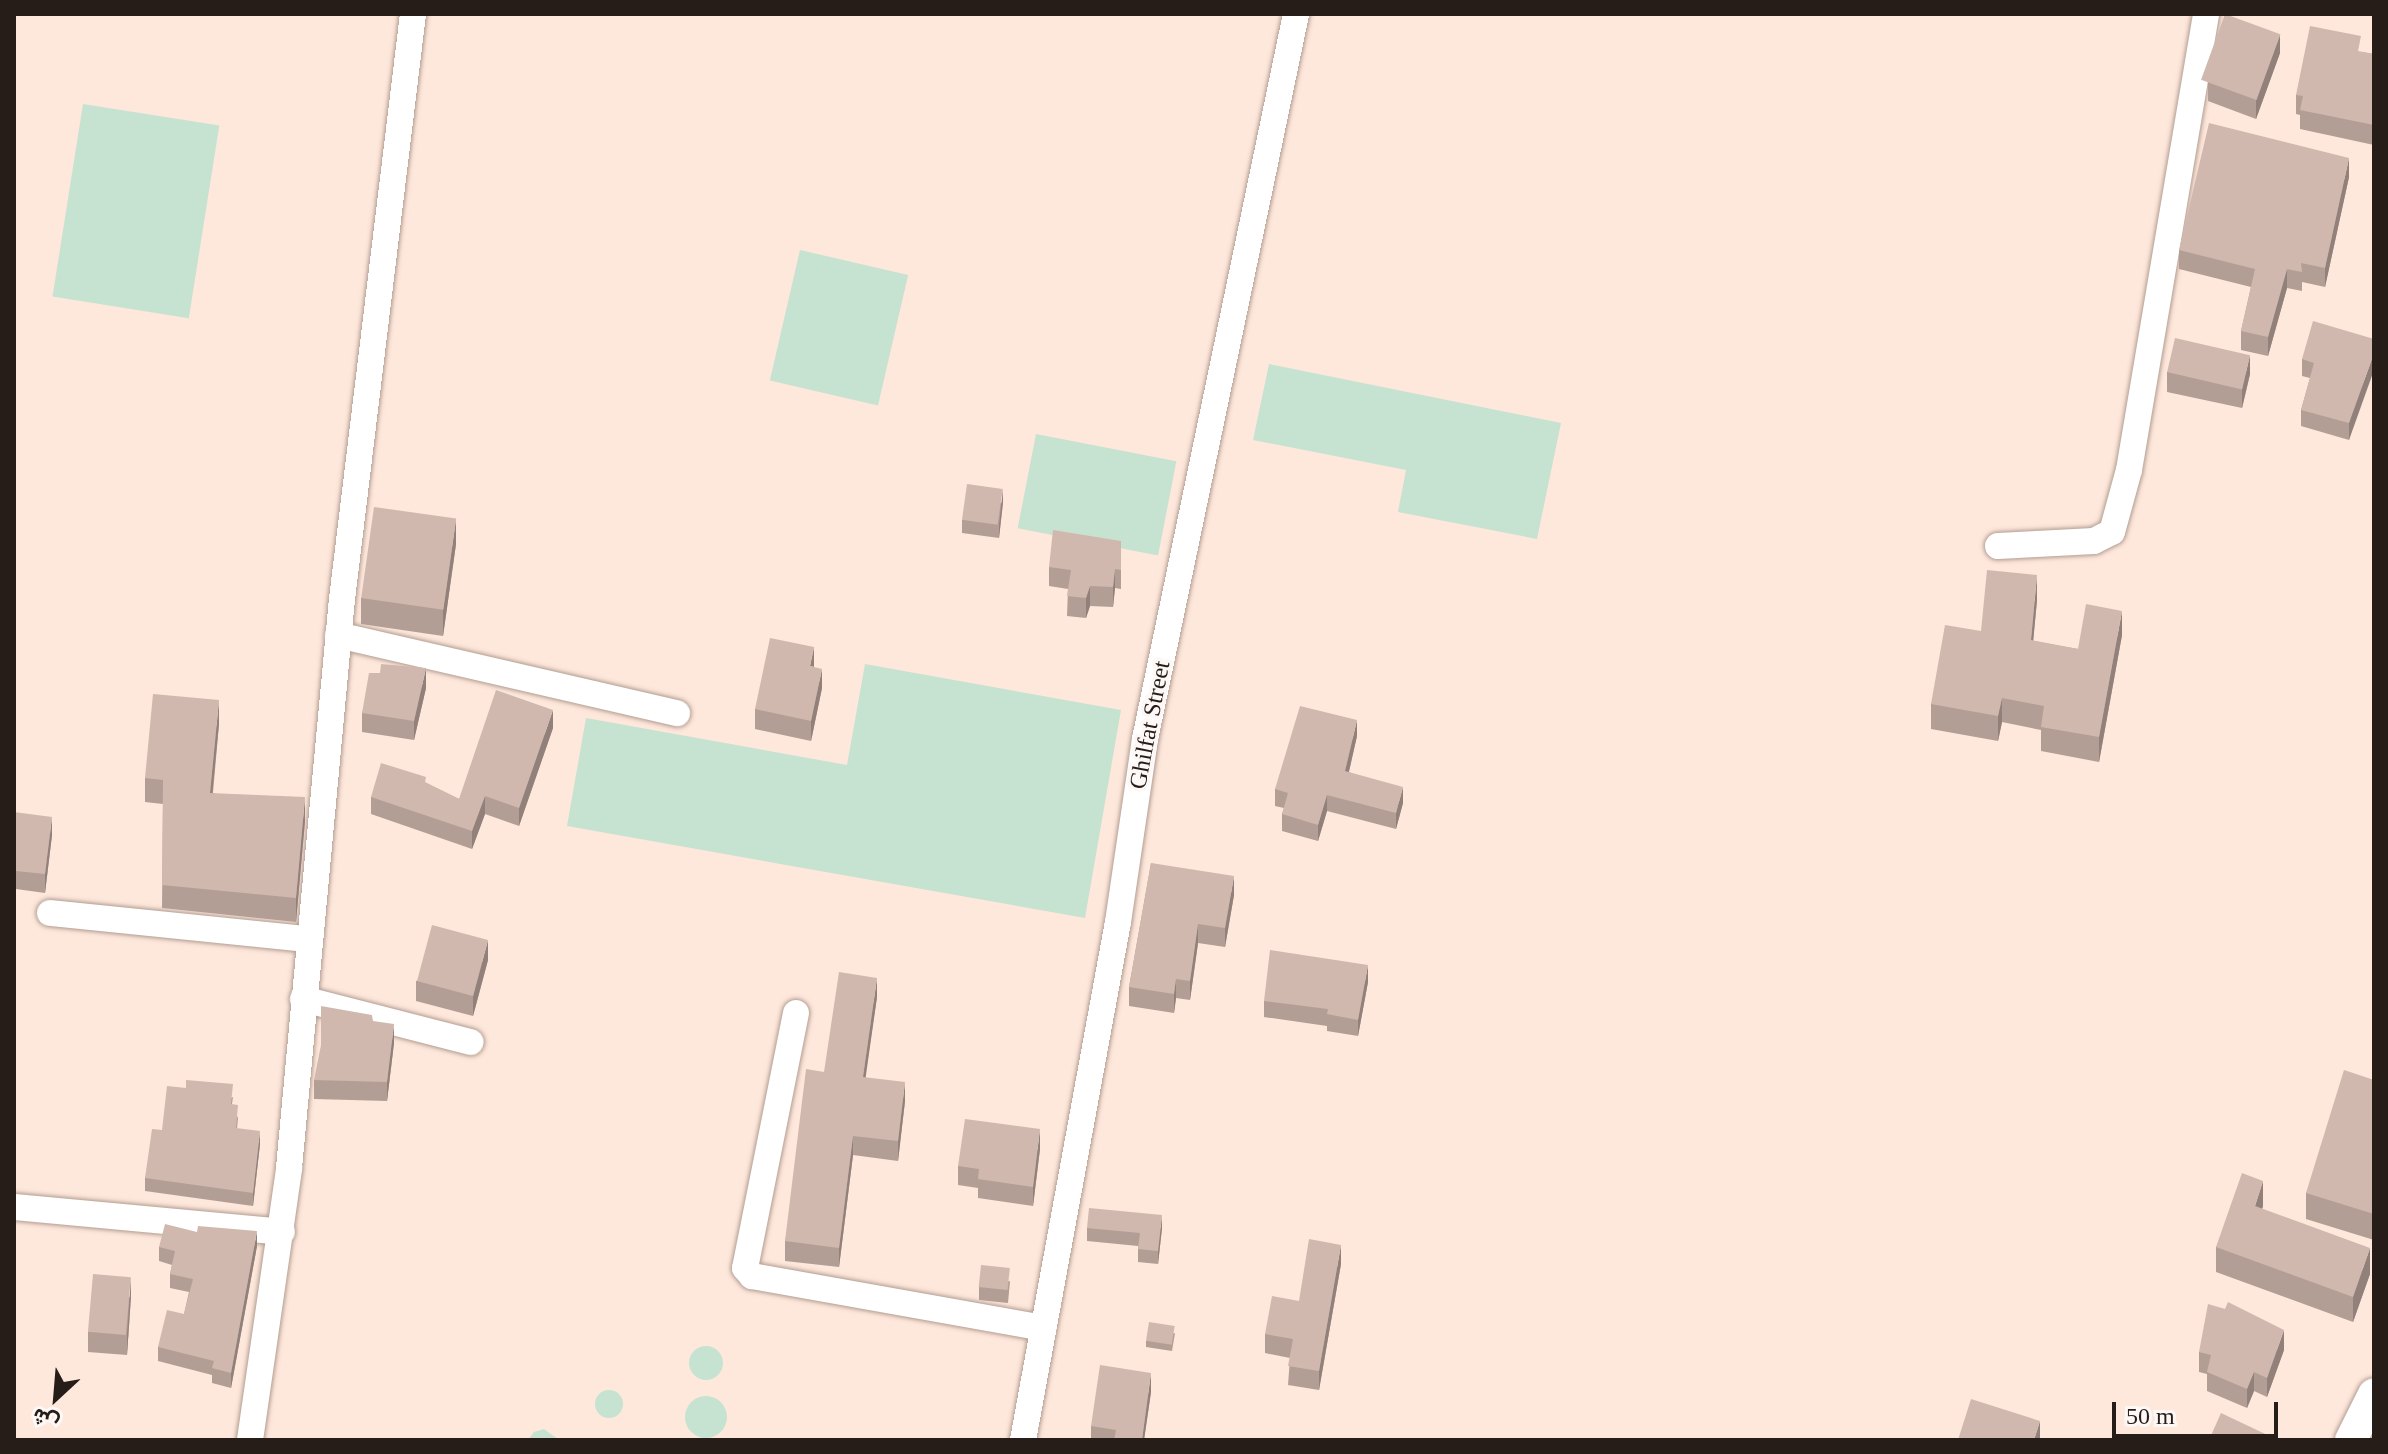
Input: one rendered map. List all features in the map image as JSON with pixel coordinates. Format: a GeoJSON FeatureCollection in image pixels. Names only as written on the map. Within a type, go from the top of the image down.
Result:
{"type":"FeatureCollection","features":[{"type":"Feature","properties":{"kind":"street"},"geometry":{"type":"LineString","coordinates":[[250,1440],[282,1232],[307,939],[338,635],[413,14]]}},
{"type":"Feature","properties":{"kind":"street","name":"Ghilfat Street"},"geometry":{"type":"LineString","coordinates":[[1023,1440],[1145,739],[1296,14]]}},
{"type":"Feature","properties":{"kind":"street"},"geometry":{"type":"LineString","coordinates":[[1998,546],[2094,541],[2112,532],[2129,470],[2206,14]]}},
{"type":"Feature","properties":{"kind":"street"},"geometry":{"type":"LineString","coordinates":[[338,635],[677,713]]}},
{"type":"Feature","properties":{"kind":"street"},"geometry":{"type":"LineString","coordinates":[[50,913],[307,939]]}},
{"type":"Feature","properties":{"kind":"street"},"geometry":{"type":"LineString","coordinates":[[303,999],[471,1042]]}},
{"type":"Feature","properties":{"kind":"street"},"geometry":{"type":"LineString","coordinates":[[796,1013],[745,1268],[752,1276],[1043,1328]]}},
{"type":"Feature","properties":{"kind":"street"},"geometry":{"type":"LineString","coordinates":[[14,1207],[282,1232]]}},
{"type":"Feature","properties":{"kind":"street"},"geometry":{"type":"LineString","coordinates":[[2361,1432],[2374,1394]]}},
{"type":"Feature","properties":{"kind":"green space"},"geometry":{"type":"Polygon","coordinates":[[[83,104],[219,126],[189,318],[52,297],[83,104]]]}},
{"type":"Feature","properties":{"kind":"green space"},"geometry":{"type":"Polygon","coordinates":[[[800,250],[908,275],[878,406],[770,381],[800,250]]]}},
{"type":"Feature","properties":{"kind":"green space"},"geometry":{"type":"Polygon","coordinates":[[[1269,364],[1561,423],[1537,539],[1398,512],[1406,470],[1253,440],[1269,364]]]}},
{"type":"Feature","properties":{"kind":"green space"},"geometry":{"type":"Polygon","coordinates":[[[1036,434],[1176,461],[1158,556],[1018,528],[1036,434]]]}},
{"type":"Feature","properties":{"kind":"green space"},"geometry":{"type":"Polygon","coordinates":[[[865,664],[1121,710],[1085,918],[567,826],[586,718],[847,765],[865,664]]]}},
{"type":"Feature","properties":{"kind":"green space"},"geometry":{"type":"Polygon","coordinates":[[[706,1346],[718,1351],[723,1363],[718,1375],[706,1380],[694,1375],[689,1363],[694,1351],[706,1346]]]}},
{"type":"Feature","properties":{"kind":"green space"},"geometry":{"type":"Polygon","coordinates":[[[609,1390],[619,1394],[623,1404],[619,1414],[609,1418],[599,1414],[595,1404],[599,1394],[609,1390]]]}},
{"type":"Feature","properties":{"kind":"green space"},"geometry":{"type":"Polygon","coordinates":[[[706,1396],[721,1402],[727,1417],[721,1432],[706,1438],[691,1432],[685,1417],[691,1402],[706,1396]]]}},
{"type":"Feature","properties":{"kind":"green space"},"geometry":{"type":"Polygon","coordinates":[[[544,1429],[559,1440],[528,1440],[534,1432],[544,1429]]]}},
{"type":"Feature","properties":{"kind":"building"},"geometry":{"type":"Polygon","coordinates":[[[2225,14],[2280,34],[2257,100],[2201,80],[2225,14]]]}},
{"type":"Feature","properties":{"kind":"building"},"geometry":{"type":"Polygon","coordinates":[[[2310,26],[2361,36],[2358,51],[2374,54],[2374,125],[2300,110],[2303,96],[2296,95],[2310,26]]]}},
{"type":"Feature","properties":{"kind":"building"},"geometry":{"type":"Polygon","coordinates":[[[2209,123],[2349,158],[2325,268],[2301,263],[2302,272],[2287,269],[2268,337],[2241,331],[2255,269],[2179,250],[2209,123]]]}},
{"type":"Feature","properties":{"kind":"building"},"geometry":{"type":"Polygon","coordinates":[[[2313,321],[2374,339],[2374,353],[2349,423],[2301,410],[2314,363],[2302,359],[2313,321]]]}},
{"type":"Feature","properties":{"kind":"building"},"geometry":{"type":"Polygon","coordinates":[[[2175,338],[2250,355],[2242,389],[2167,372],[2175,338]]]}},
{"type":"Feature","properties":{"kind":"building"},"geometry":{"type":"Polygon","coordinates":[[[967,484],[1003,489],[998,525],[962,520],[967,484]]]}},
{"type":"Feature","properties":{"kind":"building"},"geometry":{"type":"Polygon","coordinates":[[[374,507],[456,519],[443,610],[361,598],[374,507]]]}},
{"type":"Feature","properties":{"kind":"building"},"geometry":{"type":"Polygon","coordinates":[[[1053,530],[1121,541],[1121,570],[1115,569],[1113,587],[1090,586],[1086,598],[1067,596],[1071,570],[1049,567],[1053,530]]]}},
{"type":"Feature","properties":{"kind":"building"},"geometry":{"type":"Polygon","coordinates":[[[1987,570],[2037,575],[2031,640],[2078,649],[2086,604],[2122,611],[2099,737],[2041,727],[2044,706],[2002,698],[1998,716],[1931,704],[1945,625],[1981,631],[1987,570]]]}},
{"type":"Feature","properties":{"kind":"building"},"geometry":{"type":"Polygon","coordinates":[[[770,638],[814,647],[810,666],[822,669],[811,721],[755,709],[770,638]]]}},
{"type":"Feature","properties":{"kind":"building"},"geometry":{"type":"Polygon","coordinates":[[[381,664],[426,668],[414,721],[362,713],[369,673],[380,673],[381,664]]]}},
{"type":"Feature","properties":{"kind":"building"},"geometry":{"type":"Polygon","coordinates":[[[496,690],[553,710],[519,808],[485,796],[472,831],[371,797],[381,763],[426,777],[425,782],[459,799],[496,690]]]}},
{"type":"Feature","properties":{"kind":"building"},"geometry":{"type":"Polygon","coordinates":[[[153,694],[219,700],[210,793],[305,797],[296,898],[162,885],[163,780],[145,778],[153,694]]]}},
{"type":"Feature","properties":{"kind":"building"},"geometry":{"type":"Polygon","coordinates":[[[1300,706],[1357,720],[1345,771],[1403,787],[1396,813],[1327,795],[1318,825],[1282,814],[1288,793],[1275,789],[1300,706]]]}},
{"type":"Feature","properties":{"kind":"building"},"geometry":{"type":"Polygon","coordinates":[[[14,812],[52,817],[45,874],[16,871],[14,888],[14,812]]]}},
{"type":"Feature","properties":{"kind":"building"},"geometry":{"type":"Polygon","coordinates":[[[1151,863],[1234,876],[1225,928],[1198,924],[1190,981],[1176,979],[1174,994],[1129,987],[1151,863]]]}},
{"type":"Feature","properties":{"kind":"building"},"geometry":{"type":"Polygon","coordinates":[[[432,925],[488,940],[473,996],[417,981],[432,925]]]}},
{"type":"Feature","properties":{"kind":"building"},"geometry":{"type":"Polygon","coordinates":[[[1270,950],[1368,965],[1358,1020],[1327,1014],[1328,1009],[1264,1001],[1270,950]]]}},
{"type":"Feature","properties":{"kind":"building"},"geometry":{"type":"Polygon","coordinates":[[[839,972],[877,978],[863,1077],[905,1082],[898,1141],[853,1136],[839,1248],[785,1241],[806,1069],[824,1072],[839,972]]]}},
{"type":"Feature","properties":{"kind":"building"},"geometry":{"type":"Polygon","coordinates":[[[321,1006],[372,1015],[373,1021],[394,1024],[387,1082],[314,1080],[321,1045],[321,1006]]]}},
{"type":"Feature","properties":{"kind":"building"},"geometry":{"type":"Polygon","coordinates":[[[2344,1070],[2374,1080],[2374,1214],[2306,1193],[2344,1070]]]}},
{"type":"Feature","properties":{"kind":"building"},"geometry":{"type":"Polygon","coordinates":[[[186,1080],[233,1084],[231,1104],[238,1105],[236,1128],[260,1131],[253,1193],[145,1178],[152,1129],[162,1130],[167,1086],[186,1088],[186,1080]]]}},
{"type":"Feature","properties":{"kind":"building"},"geometry":{"type":"Polygon","coordinates":[[[965,1119],[1040,1129],[1033,1187],[978,1179],[979,1169],[958,1166],[965,1119]]]}},
{"type":"Feature","properties":{"kind":"building"},"geometry":{"type":"Polygon","coordinates":[[[2242,1173],[2263,1181],[2255,1206],[2370,1248],[2353,1297],[2216,1247],[2242,1173]]]}},
{"type":"Feature","properties":{"kind":"building"},"geometry":{"type":"Polygon","coordinates":[[[1089,1208],[1162,1215],[1158,1251],[1138,1249],[1140,1233],[1087,1228],[1089,1208]]]}},
{"type":"Feature","properties":{"kind":"building"},"geometry":{"type":"Polygon","coordinates":[[[165,1224],[197,1232],[198,1226],[257,1231],[231,1373],[212,1368],[214,1361],[158,1347],[167,1310],[184,1314],[193,1279],[170,1274],[175,1251],[159,1247],[165,1224]]]}},
{"type":"Feature","properties":{"kind":"building"},"geometry":{"type":"Polygon","coordinates":[[[1309,1239],[1341,1245],[1319,1371],[1288,1366],[1293,1339],[1265,1334],[1272,1296],[1299,1301],[1309,1239]]]}},
{"type":"Feature","properties":{"kind":"building"},"geometry":{"type":"Polygon","coordinates":[[[981,1265],[1010,1268],[1008,1290],[979,1287],[981,1265]]]}},
{"type":"Feature","properties":{"kind":"building"},"geometry":{"type":"Polygon","coordinates":[[[93,1274],[131,1277],[126,1335],[88,1332],[93,1274]]]}},
{"type":"Feature","properties":{"kind":"building"},"geometry":{"type":"Polygon","coordinates":[[[2228,1302],[2284,1330],[2267,1378],[2254,1372],[2247,1389],[2207,1372],[2211,1355],[2199,1352],[2208,1304],[2225,1309],[2228,1302]]]}},
{"type":"Feature","properties":{"kind":"building"},"geometry":{"type":"Polygon","coordinates":[[[1149,1322],[1175,1326],[1172,1345],[1146,1341],[1149,1322]]]}},
{"type":"Feature","properties":{"kind":"building"},"geometry":{"type":"Polygon","coordinates":[[[1100,1365],[1151,1373],[1142,1440],[1114,1440],[1116,1430],[1091,1426],[1100,1365]]]}},
{"type":"Feature","properties":{"kind":"building"},"geometry":{"type":"Polygon","coordinates":[[[1971,1399],[2040,1421],[2034,1440],[1958,1440],[1971,1399]]]}},
{"type":"Feature","properties":{"kind":"building"},"geometry":{"type":"Polygon","coordinates":[[[2221,1413],[2278,1440],[2209,1440],[2221,1413]]]}}]}
